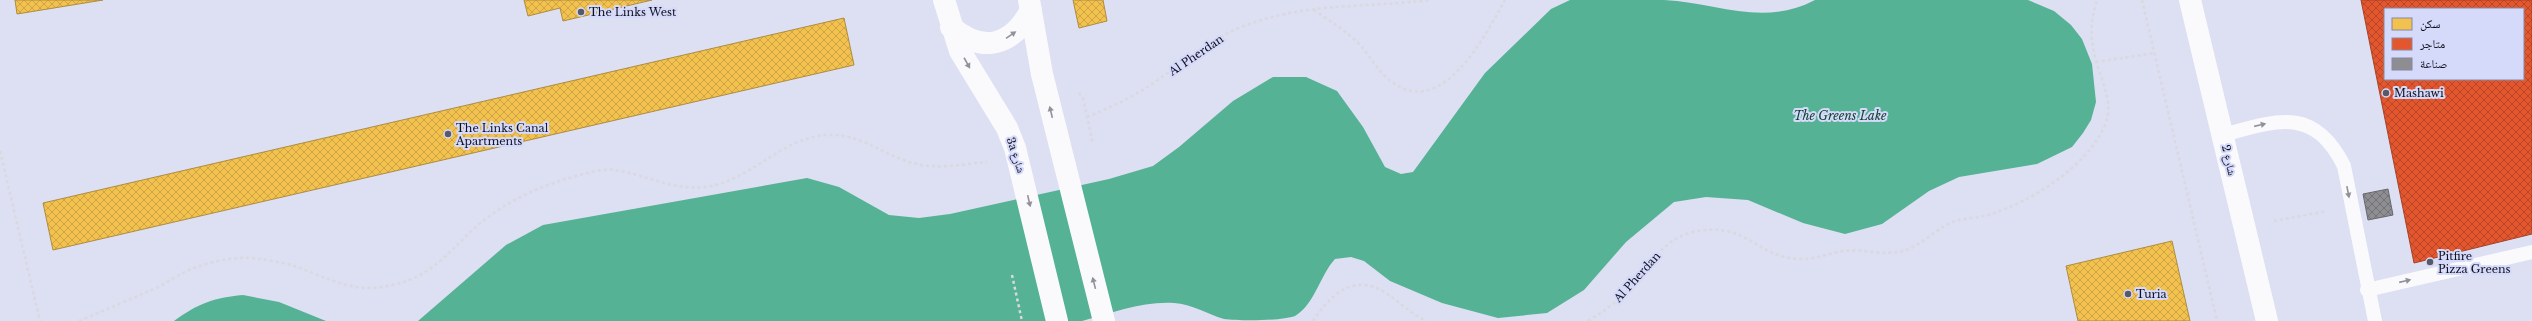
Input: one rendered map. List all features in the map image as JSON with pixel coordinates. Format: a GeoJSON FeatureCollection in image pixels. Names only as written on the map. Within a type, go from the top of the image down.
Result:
{"type":"FeatureCollection","features":[{"type":"Feature","properties":{"kind":"street","name":"3a شارع"},"geometry":{"type":"LineString","coordinates":[[944,0],[951,27],[960,51],[1007,128],[1020,163],[1057,321]]}},
{"type":"Feature","properties":{"kind":"street","name":"شارع 2"},"geometry":{"type":"LineString","coordinates":[[2190,0],[2267,321]]}},
{"type":"Feature","properties":{"kind":"street"},"geometry":{"type":"LineString","coordinates":[[951,27],[964,38],[980,43],[996,43],[1016,32],[1024,25],[1030,5]]}},
{"type":"Feature","properties":{"kind":"street"},"geometry":{"type":"LineString","coordinates":[[1030,5],[1042,74],[1104,321]]}},
{"type":"Feature","properties":{"kind":"lane"},"geometry":{"type":"LineString","coordinates":[[2223,135],[2277,121],[2299,123],[2319,132],[2334,147],[2344,166],[2367,290],[2375,321]]}},
{"type":"Feature","properties":{"kind":"lane"},"geometry":{"type":"LineString","coordinates":[[2367,290],[2532,252]]}},
{"type":"Feature","properties":{"kind":"path","name":"Al Pherdan"},"geometry":{"type":"LineString","coordinates":[[1087,117],[1120,104],[1218,38],[1244,26],[1278,15],[1345,4],[1430,0]]}},
{"type":"Feature","properties":{"kind":"path"},"geometry":{"type":"LineString","coordinates":[[1314,10],[1359,43],[1379,70],[1392,83],[1408,90],[1424,90],[1456,73],[1469,59],[1504,0]]}},
{"type":"Feature","properties":{"kind":"path","name":"Al Pherdan"},"geometry":{"type":"LineString","coordinates":[[1588,321],[1605,311],[1624,294],[1654,256],[1671,242],[1691,233],[1713,229],[1735,232],[1778,255],[1802,260],[1845,250],[1889,254],[1906,250],[1922,243],[1951,223],[1986,216],[2016,205],[2043,189],[2068,170],[2099,137],[2109,109],[2107,93],[2096,62],[2091,32],[2091,19],[2097,0]]}},
{"type":"Feature","properties":{"kind":"path"},"geometry":{"type":"LineString","coordinates":[[2142,0],[2217,321]]}},
{"type":"Feature","properties":{"kind":"path"},"geometry":{"type":"LineString","coordinates":[[2096,62],[2155,53]]}},
{"type":"Feature","properties":{"kind":"path"},"geometry":{"type":"LineString","coordinates":[[79,321],[158,287],[188,270],[221,261],[255,258],[289,264],[349,286],[380,288],[409,281],[436,266],[490,216],[527,194],[566,179],[611,169],[652,178],[678,188],[706,187],[733,179],[758,166],[780,150],[806,138],[834,135],[861,139],[916,164],[946,166],[987,162]]}},
{"type":"Feature","properties":{"kind":"path"},"geometry":{"type":"LineString","coordinates":[[0,151],[40,321]]}},
{"type":"Feature","properties":{"kind":"path"},"geometry":{"type":"LineString","coordinates":[[2244,227],[2351,206]]}},
{"type":"Feature","properties":{"kind":"path"},"geometry":{"type":"LineString","coordinates":[[1313,321],[1334,294],[1350,286],[1366,285],[1381,290],[1428,321]]}},
{"type":"Feature","properties":{"kind":"water","name":"The Greens Lake"},"geometry":{"type":"Polygon","coordinates":[[[1570,0],[1664,0],[1759,13],[1777,12],[1796,8],[1815,0],[2028,0],[2054,11],[2071,25],[2082,39],[2092,64],[2096,102],[2091,120],[2072,147],[2037,164],[1959,177],[1929,191],[1882,224],[1845,234],[1803,223],[1748,200],[1706,197],[1674,202],[1626,242],[1584,290],[1547,313],[1498,318],[1442,303],[1390,281],[1364,261],[1351,257],[1335,259],[1325,273],[1308,304],[1302,311],[1289,318],[1271,320],[1224,319],[1187,305],[1162,303],[1128,308],[1082,321],[418,321],[506,245],[543,225],[807,178],[839,187],[889,215],[919,218],[950,214],[1109,179],[1153,166],[1179,147],[1233,101],[1273,77],[1306,77],[1337,91],[1363,127],[1385,167],[1401,174],[1413,172],[1485,73],[1551,9],[1570,0]]]}},
{"type":"Feature","properties":{"kind":"water"},"geometry":{"type":"Polygon","coordinates":[[[243,295],[279,302],[326,321],[174,321],[207,302],[243,295]]]}},
{"type":"Feature","properties":{"kind":"building: سكن"},"geometry":{"type":"Polygon","coordinates":[[[15,0],[103,0],[17,14],[15,0]]]}},
{"type":"Feature","properties":{"kind":"building: سكن","name":"The Links West"},"geometry":{"type":"Polygon","coordinates":[[[524,0],[652,0],[563,21],[560,8],[528,16],[524,0]]]}},
{"type":"Feature","properties":{"kind":"building: سكن"},"geometry":{"type":"Polygon","coordinates":[[[1073,0],[1103,0],[1107,21],[1079,28],[1073,0]]]}},
{"type":"Feature","properties":{"kind":"building: سكن","name":"The Links Canal Apartments"},"geometry":{"type":"Polygon","coordinates":[[[844,18],[854,65],[53,250],[43,203],[844,18]]]}},
{"type":"Feature","properties":{"kind":"building: سكن","name":"Turia"},"geometry":{"type":"Polygon","coordinates":[[[2172,241],[2190,321],[2078,321],[2066,266],[2172,241]]]}},
{"type":"Feature","properties":{"kind":"building: متاجر"},"geometry":{"type":"Polygon","coordinates":[[[2361,0],[2532,0],[2532,234],[2414,263],[2361,0]]]}},
{"type":"Feature","properties":{"kind":"building: صناعة"},"geometry":{"type":"Polygon","coordinates":[[[2388,189],[2393,215],[2368,220],[2363,194],[2388,189]]]}},
{"type":"Feature","properties":{"kind":"place","name":"The Links West"},"geometry":{"type":"Point","coordinates":[581,12]}},
{"type":"Feature","properties":{"kind":"place","name":"Mashawi"},"geometry":{"type":"Point","coordinates":[2386,93]}},
{"type":"Feature","properties":{"kind":"place","name":"The Links Canal Apartments"},"geometry":{"type":"Point","coordinates":[448,134]}},
{"type":"Feature","properties":{"kind":"place","name":"Pitfire Pizza Greens"},"geometry":{"type":"Point","coordinates":[2430,262]}},
{"type":"Feature","properties":{"kind":"place","name":"Turia"},"geometry":{"type":"Point","coordinates":[2128,294]}}]}
